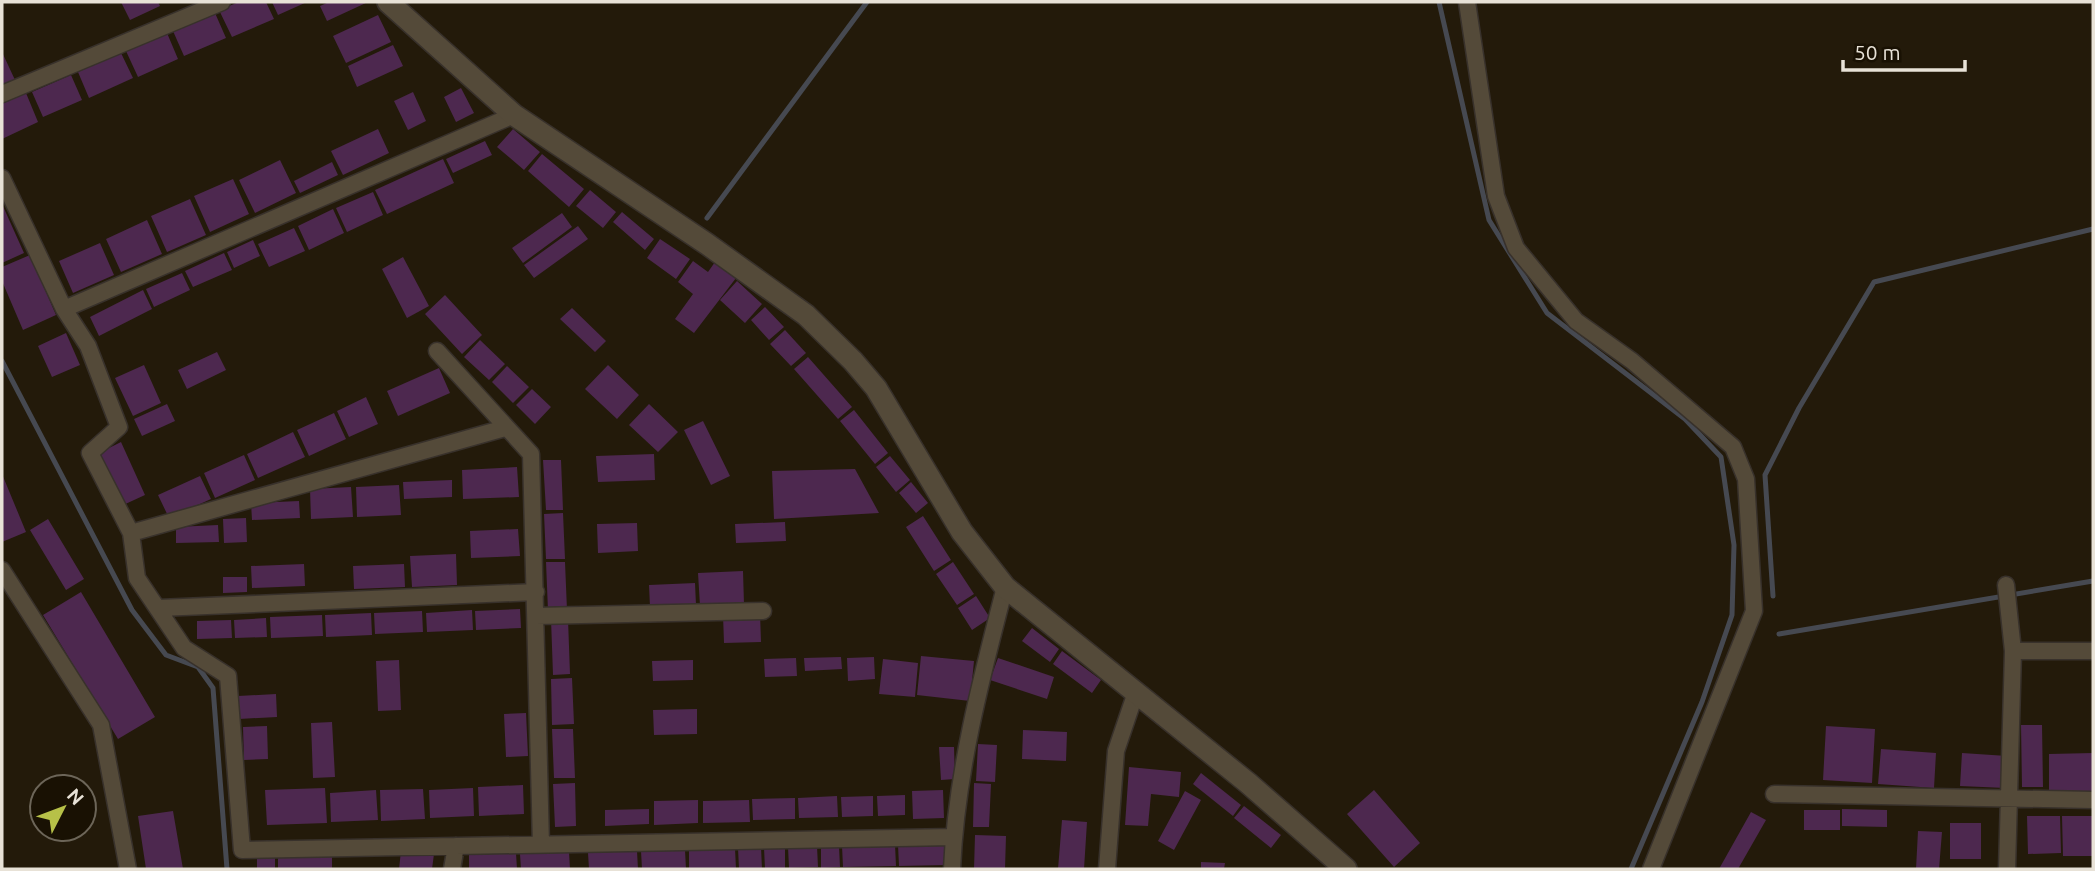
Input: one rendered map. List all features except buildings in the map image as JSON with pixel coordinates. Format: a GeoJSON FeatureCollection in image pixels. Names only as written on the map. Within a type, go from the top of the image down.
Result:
{"type":"FeatureCollection","features":[{"type":"Feature","properties":{"kind":"street"},"geometry":{"type":"LineString","coordinates":[[2,94],[222,2]]}},
{"type":"Feature","properties":{"kind":"street"},"geometry":{"type":"LineString","coordinates":[[388,2],[514,116],[778,293],[831,338],[876,388],[962,532],[1005,587],[1305,830],[1346,869]]}},
{"type":"Feature","properties":{"kind":"street"},"geometry":{"type":"LineString","coordinates":[[1467,2],[1496,196],[1516,248],[1576,321],[1632,361],[1733,447],[1746,479],[1754,611],[1651,869]]}},
{"type":"Feature","properties":{"kind":"street"},"geometry":{"type":"LineString","coordinates":[[64,309],[514,116]]}},
{"type":"Feature","properties":{"kind":"street"},"geometry":{"type":"LineString","coordinates":[[2,178],[64,309],[88,346],[119,427],[90,453],[131,533],[136,578],[184,648],[228,676],[242,850],[953,837]]}},
{"type":"Feature","properties":{"kind":"street"},"geometry":{"type":"LineString","coordinates":[[437,351],[531,454],[541,845]]}},
{"type":"Feature","properties":{"kind":"street"},"geometry":{"type":"LineString","coordinates":[[131,533],[505,428]]}},
{"type":"Feature","properties":{"kind":"street"},"geometry":{"type":"LineString","coordinates":[[2,570],[101,725],[128,869]]}},
{"type":"Feature","properties":{"kind":"street"},"geometry":{"type":"LineString","coordinates":[[2006,585],[2013,651],[2007,869]]}},
{"type":"Feature","properties":{"kind":"street"},"geometry":{"type":"LineString","coordinates":[[952,869],[953,837],[981,679],[1005,587]]}},
{"type":"Feature","properties":{"kind":"street"},"geometry":{"type":"LineString","coordinates":[[159,608],[536,592]]}},
{"type":"Feature","properties":{"kind":"street"},"geometry":{"type":"LineString","coordinates":[[536,616],[762,611]]}},
{"type":"Feature","properties":{"kind":"street"},"geometry":{"type":"LineString","coordinates":[[2013,651],[2093,651]]}},
{"type":"Feature","properties":{"kind":"street"},"geometry":{"type":"LineString","coordinates":[[1107,869],[1116,751],[1136,692]]}},
{"type":"Feature","properties":{"kind":"street"},"geometry":{"type":"LineString","coordinates":[[1774,794],[2093,800]]}},
{"type":"Feature","properties":{"kind":"street"},"geometry":{"type":"LineString","coordinates":[[452,869],[456,846]]}},
{"type":"Feature","properties":{"kind":"waterway"},"geometry":{"type":"LineString","coordinates":[[707,218],[867,2]]}},
{"type":"Feature","properties":{"kind":"waterway"},"geometry":{"type":"LineString","coordinates":[[1439,2],[1489,220],[1547,313],[1685,419],[1721,457],[1734,545],[1732,615],[1702,702],[1631,869]]}},
{"type":"Feature","properties":{"kind":"waterway"},"geometry":{"type":"LineString","coordinates":[[1773,596],[1765,475],[1799,408],[1874,282],[2093,229]]}},
{"type":"Feature","properties":{"kind":"waterway"},"geometry":{"type":"LineString","coordinates":[[2,361],[132,610],[166,655],[198,667],[213,688],[227,869]]}},
{"type":"Feature","properties":{"kind":"waterway"},"geometry":{"type":"LineString","coordinates":[[1779,634],[2093,581]]}}]}
